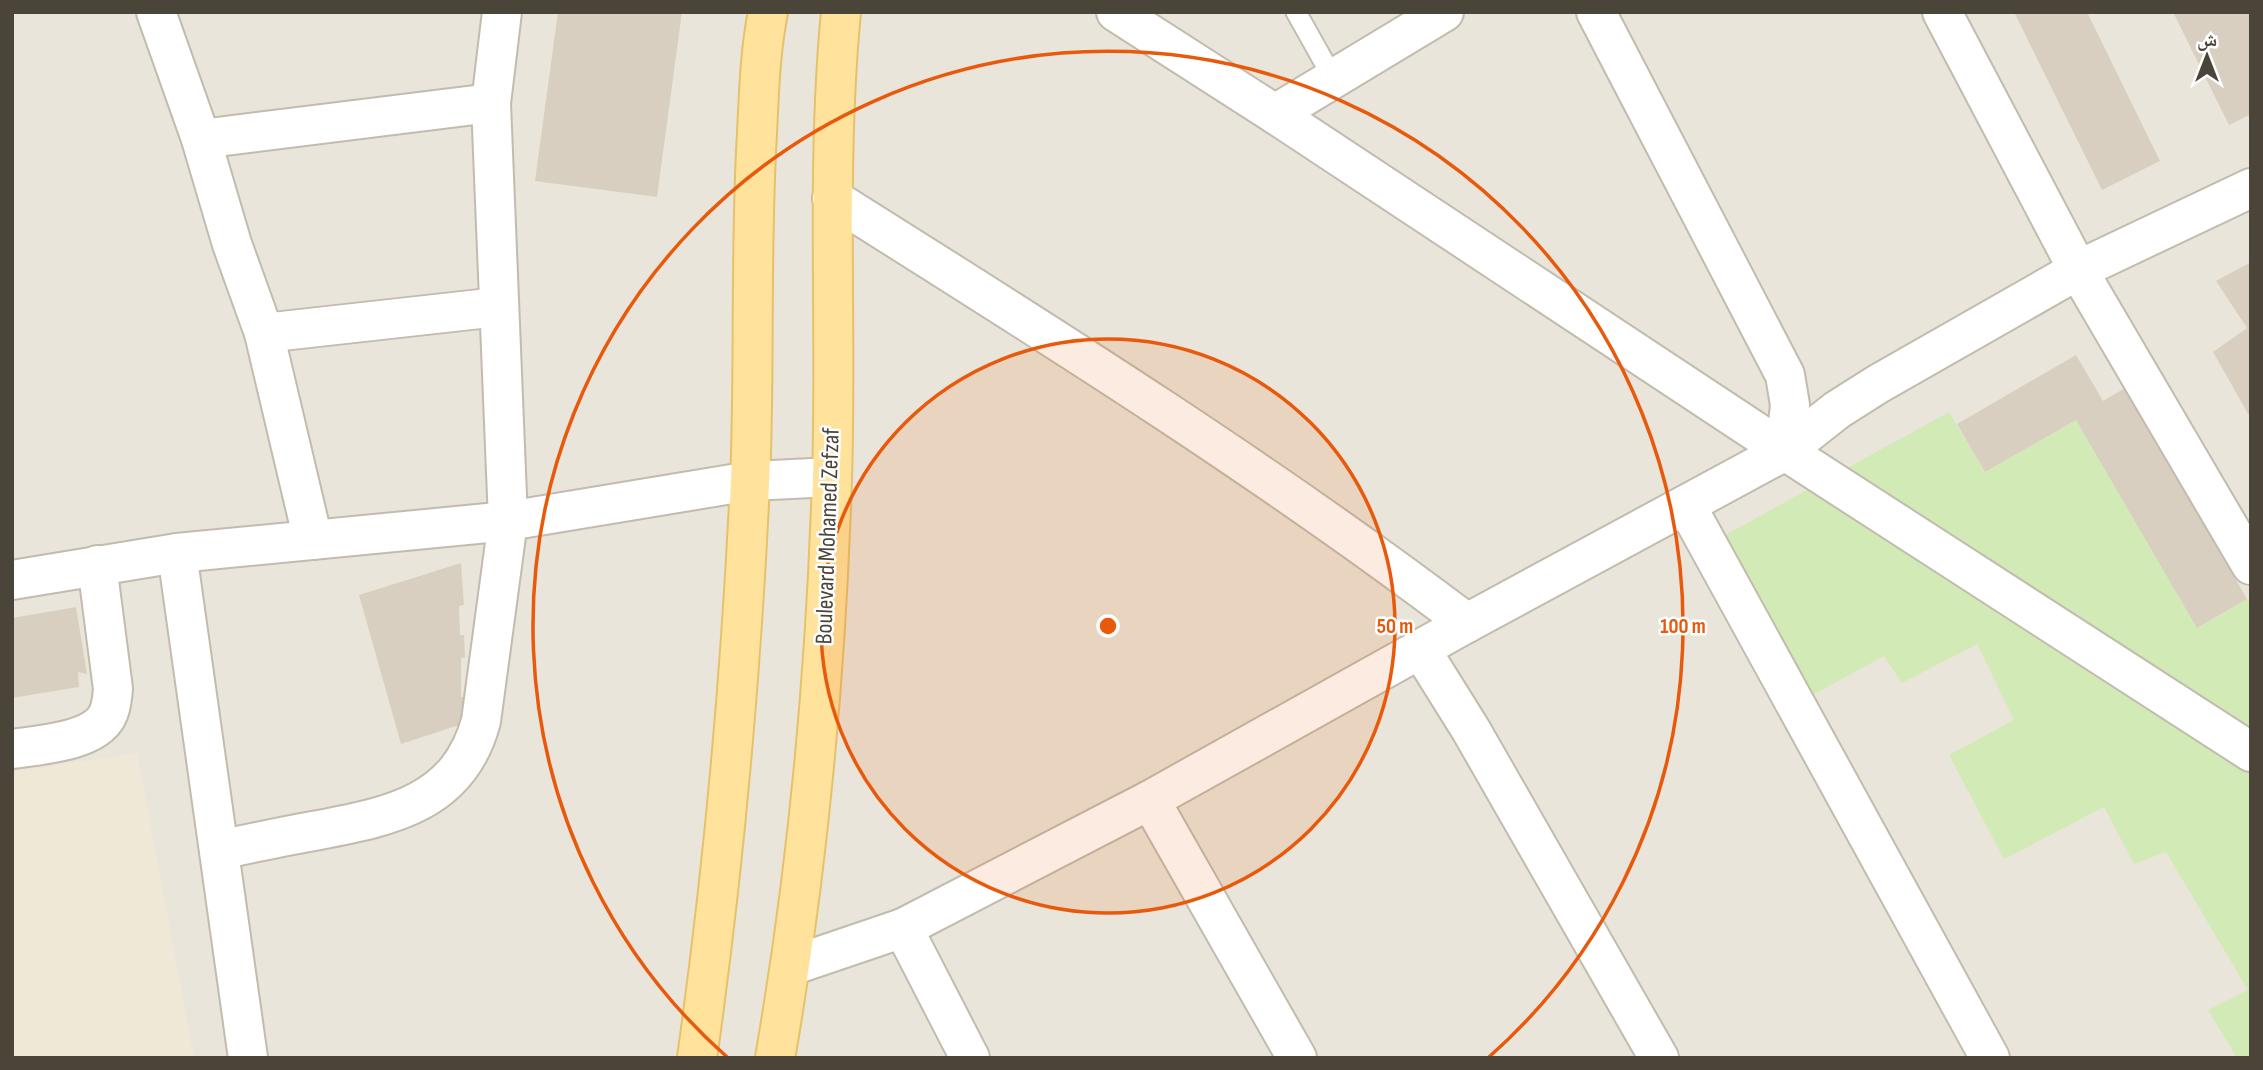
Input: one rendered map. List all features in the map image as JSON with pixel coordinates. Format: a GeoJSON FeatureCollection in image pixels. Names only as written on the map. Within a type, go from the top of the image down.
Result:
{"type":"FeatureCollection","features":[{"type":"Feature","properties":{"kind":"main road"},"geometry":{"type":"LineString","coordinates":[[697,1058],[716,925],[728,804],[750,481],[752,215],[762,44],[768,12]]}},
{"type":"Feature","properties":{"kind":"main road","name":"Boulevard Mohamed Zefzaf"},"geometry":{"type":"LineString","coordinates":[[775,1058],[791,966],[821,690],[832,477],[832,198],[836,68],[841,12]]}},
{"type":"Feature","properties":{"kind":"street"},"geometry":{"type":"LineString","coordinates":[[156,12],[201,139],[232,244],[264,333],[313,540]]}},
{"type":"Feature","properties":{"kind":"street"},"geometry":{"type":"LineString","coordinates":[[219,850],[381,818],[422,800],[454,776],[476,741],[508,521],[491,103],[502,12]]}},
{"type":"Feature","properties":{"kind":"street"},"geometry":{"type":"LineString","coordinates":[[1116,12],[1785,451],[2251,752]]}},
{"type":"Feature","properties":{"kind":"street"},"geometry":{"type":"LineString","coordinates":[[1275,114],[1444,12]]}},
{"type":"Feature","properties":{"kind":"street"},"geometry":{"type":"LineString","coordinates":[[1597,12],[1785,375],[1790,405],[1785,451]]}},
{"type":"Feature","properties":{"kind":"street"},"geometry":{"type":"LineString","coordinates":[[1942,12],[2078,270],[2251,565]]}},
{"type":"Feature","properties":{"kind":"street"},"geometry":{"type":"LineString","coordinates":[[201,139],[491,103]]}},
{"type":"Feature","properties":{"kind":"street"},"geometry":{"type":"LineString","coordinates":[[791,966],[903,928],[1150,800],[1467,623],[1785,451],[1878,384],[2078,270],[2251,188]]}},
{"type":"Feature","properties":{"kind":"street"},"geometry":{"type":"LineString","coordinates":[[832,198],[1075,351],[1376,554],[1467,623]]}},
{"type":"Feature","properties":{"kind":"street"},"geometry":{"type":"LineString","coordinates":[[264,333],[498,307]]}},
{"type":"Feature","properties":{"kind":"street"},"geometry":{"type":"LineString","coordinates":[[12,580],[177,553],[508,521],[750,481],[832,477]]}},
{"type":"Feature","properties":{"kind":"street"},"geometry":{"type":"LineString","coordinates":[[1686,505],[1990,1058]]}},
{"type":"Feature","properties":{"kind":"street"},"geometry":{"type":"LineString","coordinates":[[177,553],[248,1058]]}},
{"type":"Feature","properties":{"kind":"street"},"geometry":{"type":"LineString","coordinates":[[12,749],[85,735],[99,727],[107,718],[113,689],[97,565]]}},
{"type":"Feature","properties":{"kind":"street"},"geometry":{"type":"LineString","coordinates":[[1421,650],[1471,730],[1659,1058]]}},
{"type":"Feature","properties":{"kind":"street"},"geometry":{"type":"LineString","coordinates":[[1150,800],[1297,1058]]}},
{"type":"Feature","properties":{"kind":"street"},"geometry":{"type":"LineString","coordinates":[[903,928],[970,1058]]}},
{"type":"Feature","properties":{"kind":"lane"},"geometry":{"type":"LineString","coordinates":[[1296,12],[1333,78]]}},
{"type":"Feature","properties":{"kind":"shaded area"},"geometry":{"type":"Polygon","coordinates":[[[12,12],[2251,12],[2251,1058],[12,1058],[12,12]]]}},
{"type":"Feature","properties":{"kind":"shaded area"},"geometry":{"type":"Polygon","coordinates":[[[137,753],[194,1058],[12,1058],[12,772],[137,753]]]}},
{"type":"Feature","properties":{"kind":"green space"},"geometry":{"type":"Polygon","coordinates":[[[1949,412],[1985,472],[2076,420],[2198,628],[2247,599],[2251,605],[2251,1058],[2237,1058],[2208,1010],[2248,990],[2166,852],[2134,864],[2104,807],[2004,859],[1949,755],[2014,720],[1977,644],[1902,683],[1884,656],[1807,698],[1684,474],[1720,538],[1949,412]]]}},
{"type":"Feature","properties":{"kind":"building"},"geometry":{"type":"Polygon","coordinates":[[[558,12],[682,12],[657,197],[535,181],[558,12]]]}},
{"type":"Feature","properties":{"kind":"building"},"geometry":{"type":"Polygon","coordinates":[[[2014,12],[2087,12],[2160,161],[2102,190],[2014,12]]]}},
{"type":"Feature","properties":{"kind":"building"},"geometry":{"type":"Polygon","coordinates":[[[2173,12],[2249,12],[2251,114],[2229,125],[2173,12]]]}},
{"type":"Feature","properties":{"kind":"building"},"geometry":{"type":"Polygon","coordinates":[[[2251,262],[2251,419],[2213,352],[2247,328],[2216,281],[2251,262]]]}},
{"type":"Feature","properties":{"kind":"building"},"geometry":{"type":"Polygon","coordinates":[[[2076,355],[2103,401],[2125,388],[2247,599],[2197,628],[2076,420],[1985,472],[1957,424],[2076,355]]]}},
{"type":"Feature","properties":{"kind":"building"},"geometry":{"type":"Polygon","coordinates":[[[461,563],[464,605],[459,606],[460,635],[464,635],[465,657],[461,658],[461,697],[465,697],[465,723],[401,744],[359,595],[461,563]]]}},
{"type":"Feature","properties":{"kind":"building"},"geometry":{"type":"Polygon","coordinates":[[[76,607],[87,674],[78,672],[79,687],[12,698],[12,618],[76,607]]]}}]}
